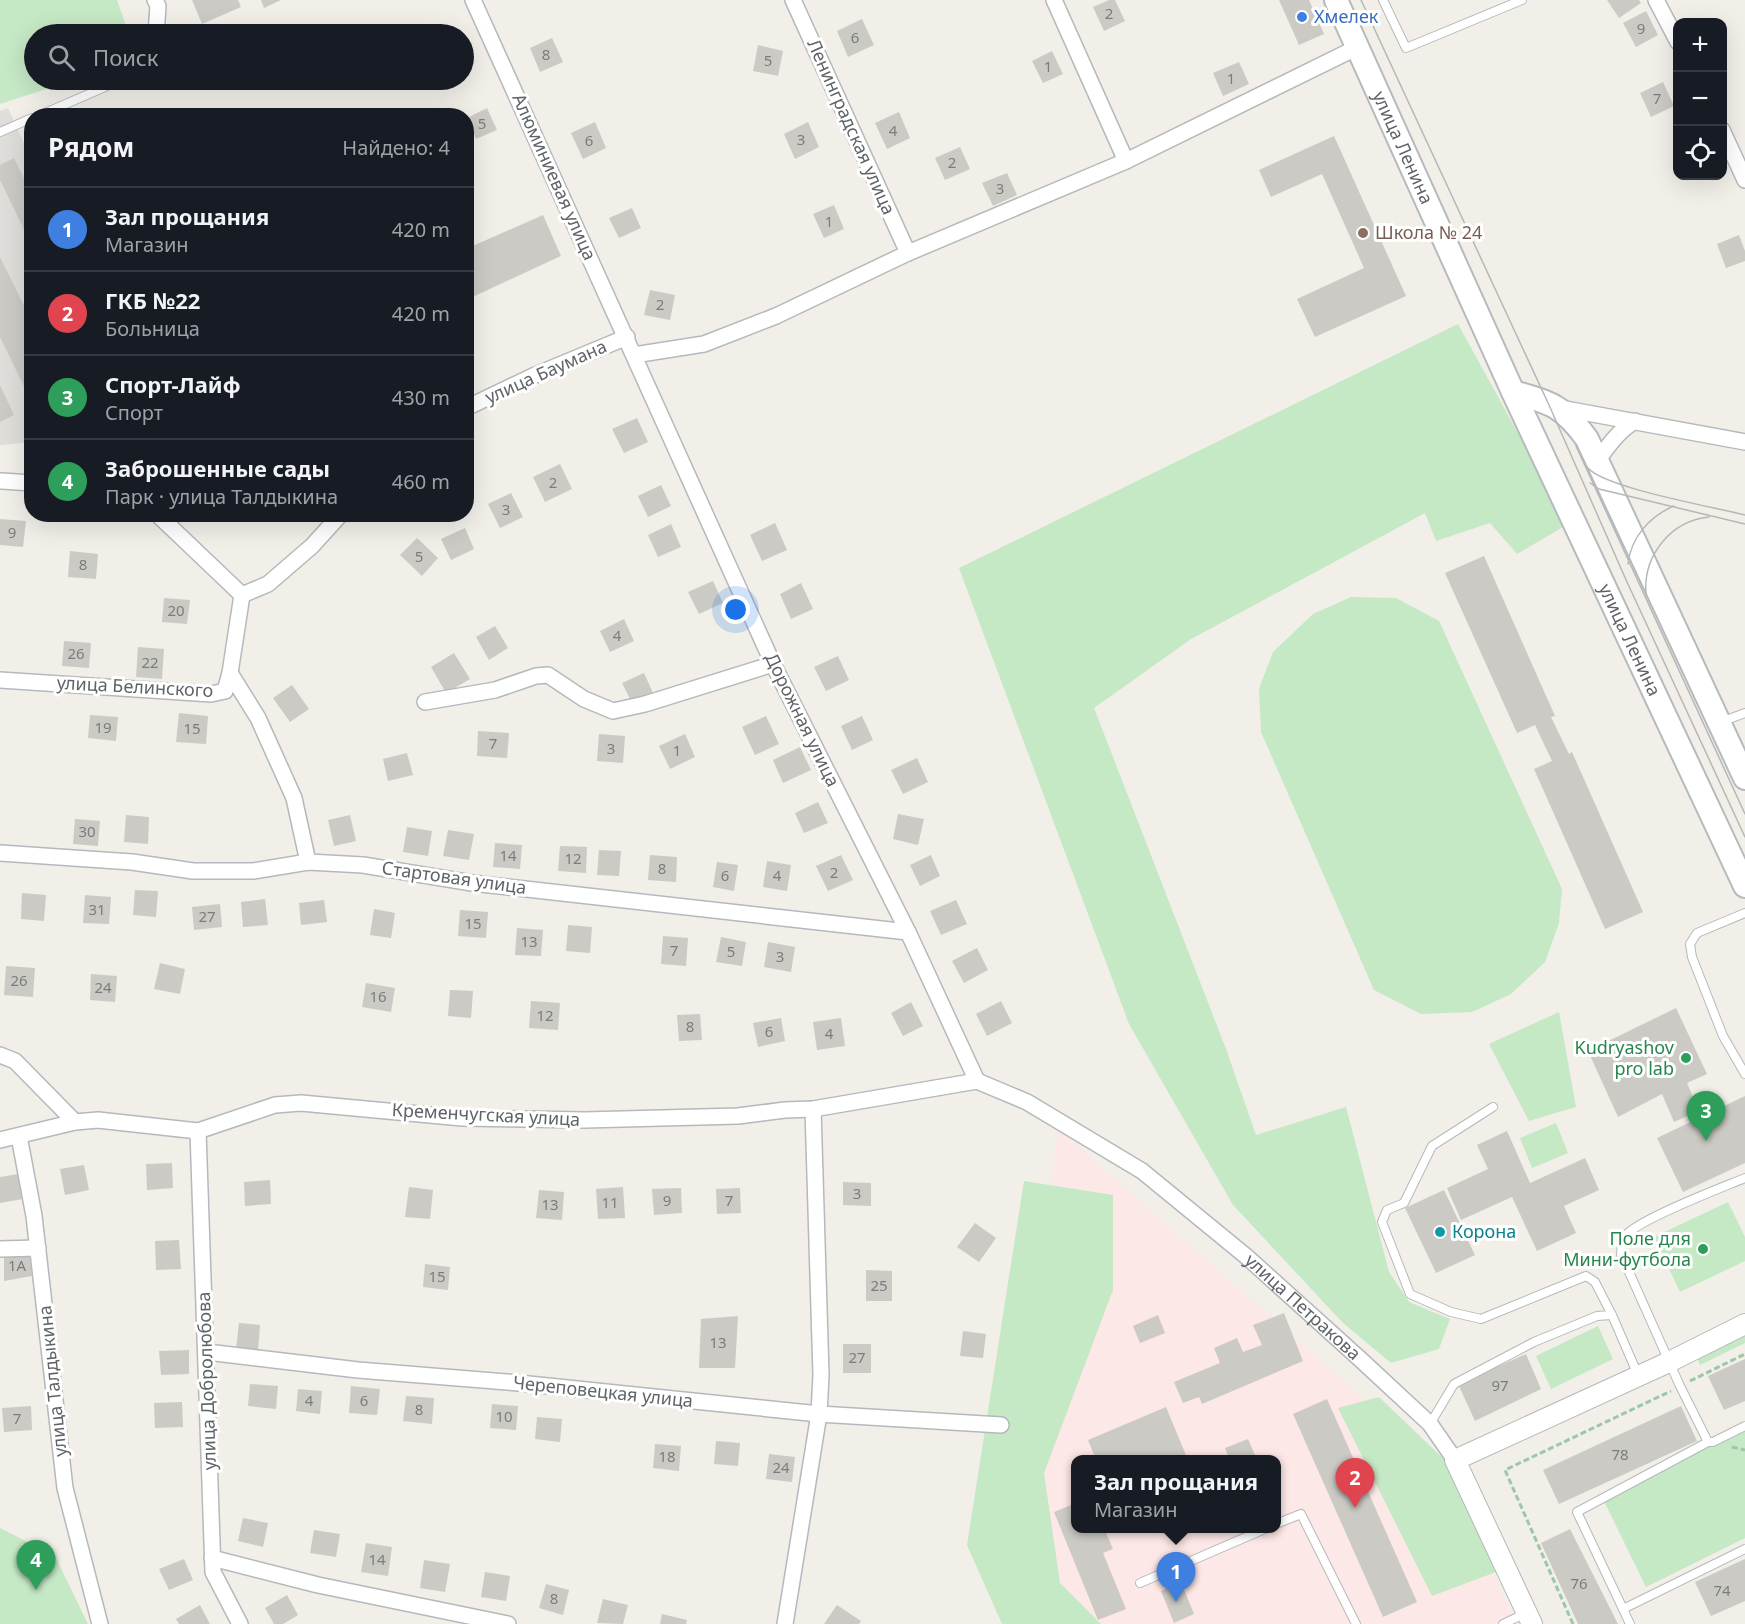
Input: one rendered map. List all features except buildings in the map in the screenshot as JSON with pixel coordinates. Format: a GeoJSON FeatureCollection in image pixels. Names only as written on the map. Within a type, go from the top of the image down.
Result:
{"type":"FeatureCollection","features":[{"type":"Feature","properties":{"kind":"main road","name":"улица Ленина"},"geometry":{"type":"LineString","coordinates":[[1336,0],[1513,393],[1745,886]]}},
{"type":"Feature","properties":{"kind":"main road"},"geometry":{"type":"LineString","coordinates":[[1513,393],[1560,408],[1573,420],[1587,439],[1745,778]]}},
{"type":"Feature","properties":{"kind":"street"},"geometry":{"type":"LineString","coordinates":[[155,0],[158,6],[157,24]]}},
{"type":"Feature","properties":{"kind":"street","name":"Алюминиевая улица"},"geometry":{"type":"LineString","coordinates":[[474,0],[634,355]]}},
{"type":"Feature","properties":{"kind":"street","name":"Ленинградская улица"},"geometry":{"type":"LineString","coordinates":[[793,0],[908,253]]}},
{"type":"Feature","properties":{"kind":"street"},"geometry":{"type":"LineString","coordinates":[[1054,0],[1126,161]]}},
{"type":"Feature","properties":{"kind":"street"},"geometry":{"type":"LineString","coordinates":[[1656,0],[1673,34]]}},
{"type":"Feature","properties":{"kind":"street"},"geometry":{"type":"LineString","coordinates":[[634,355],[704,344],[776,316],[908,253],[1126,161],[1358,47]]}},
{"type":"Feature","properties":{"kind":"street"},"geometry":{"type":"LineString","coordinates":[[1727,140],[1745,180]]}},
{"type":"Feature","properties":{"kind":"street","name":"улица Баумана"},"geometry":{"type":"LineString","coordinates":[[474,404],[533,376],[627,337]]}},
{"type":"Feature","properties":{"kind":"street","name":"Дорожная улица"},"geometry":{"type":"LineString","coordinates":[[634,355],[773,664],[908,932],[977,1081]]}},
{"type":"Feature","properties":{"kind":"street"},"geometry":{"type":"LineString","coordinates":[[1560,408],[1745,442]]}},
{"type":"Feature","properties":{"kind":"street"},"geometry":{"type":"LineString","coordinates":[[1597,461],[1616,436],[1635,421]]}},
{"type":"Feature","properties":{"kind":"street"},"geometry":{"type":"LineString","coordinates":[[2,481],[24,482]]}},
{"type":"Feature","properties":{"kind":"street"},"geometry":{"type":"LineString","coordinates":[[165,522],[242,595]]}},
{"type":"Feature","properties":{"kind":"street"},"geometry":{"type":"LineString","coordinates":[[242,595],[268,584],[312,546],[334,522]]}},
{"type":"Feature","properties":{"kind":"street"},"geometry":{"type":"LineString","coordinates":[[230,673],[242,595]]}},
{"type":"Feature","properties":{"kind":"street"},"geometry":{"type":"LineString","coordinates":[[425,702],[495,690],[536,676],[548,675],[584,699],[613,711],[645,704],[773,664]]}},
{"type":"Feature","properties":{"kind":"street","name":"улица Белинского"},"geometry":{"type":"LineString","coordinates":[[0,680],[211,694],[225,691],[230,673]]}},
{"type":"Feature","properties":{"kind":"street","name":"улица Белинского"},"geometry":{"type":"LineString","coordinates":[[230,673],[258,718],[294,798],[308,862]]}},
{"type":"Feature","properties":{"kind":"street","name":"Стартовая улица"},"geometry":{"type":"LineString","coordinates":[[0,853],[132,862],[193,871],[253,871],[308,862],[363,865],[472,882],[908,932]]}},
{"type":"Feature","properties":{"kind":"street"},"geometry":{"type":"LineString","coordinates":[[0,1055],[15,1061],[75,1122]]}},
{"type":"Feature","properties":{"kind":"street","name":"Кременчугская улица"},"geometry":{"type":"LineString","coordinates":[[0,1140],[75,1122],[98,1120],[198,1131],[275,1105],[301,1104],[462,1118],[585,1120],[738,1116],[813,1109],[977,1081]]}},
{"type":"Feature","properties":{"kind":"street","name":"улица Петракова"},"geometry":{"type":"LineString","coordinates":[[977,1081],[1027,1102],[1142,1171],[1247,1257],[1430,1424],[1455,1460],[1530,1618]]}},
{"type":"Feature","properties":{"kind":"street"},"geometry":{"type":"LineString","coordinates":[[785,1624],[819,1414],[821,1375],[813,1109]]}},
{"type":"Feature","properties":{"kind":"street","name":"улица Добролюбова"},"geometry":{"type":"LineString","coordinates":[[198,1131],[213,1572],[240,1624]]}},
{"type":"Feature","properties":{"kind":"street","name":"улица Талдыкина"},"geometry":{"type":"LineString","coordinates":[[19,1136],[34,1216],[65,1488],[100,1624]]}},
{"type":"Feature","properties":{"kind":"street"},"geometry":{"type":"LineString","coordinates":[[0,1249],[38,1248]]}},
{"type":"Feature","properties":{"kind":"street"},"geometry":{"type":"LineString","coordinates":[[1455,1460],[1669,1362],[1745,1324]]}},
{"type":"Feature","properties":{"kind":"street","name":"Череповецкая улица"},"geometry":{"type":"LineString","coordinates":[[207,1352],[358,1370],[519,1383],[819,1414],[1001,1425]]}},
{"type":"Feature","properties":{"kind":"street"},"geometry":{"type":"LineString","coordinates":[[212,1558],[318,1585],[508,1624]]}},
{"type":"Feature","properties":{"kind":"lane"},"geometry":{"type":"LineString","coordinates":[[1383,0],[1406,48],[1522,0]]}},
{"type":"Feature","properties":{"kind":"lane"},"geometry":{"type":"LineString","coordinates":[[56,108],[98,90]]}},
{"type":"Feature","properties":{"kind":"lane"},"geometry":{"type":"LineString","coordinates":[[0,132],[24,122]]}},
{"type":"Feature","properties":{"kind":"lane"},"geometry":{"type":"LineString","coordinates":[[1719,723],[1745,713]]}},
{"type":"Feature","properties":{"kind":"lane"},"geometry":{"type":"LineString","coordinates":[[1745,913],[1697,933],[1690,944],[1692,957],[1723,1036],[1745,1074]]}},
{"type":"Feature","properties":{"kind":"lane"},"geometry":{"type":"LineString","coordinates":[[1493,1107],[1432,1146],[1404,1203],[1387,1210],[1382,1222],[1410,1294],[1451,1312],[1481,1319],[1586,1276],[1595,1282],[1638,1376]]}},
{"type":"Feature","properties":{"kind":"lane"},"geometry":{"type":"LineString","coordinates":[[1708,1442],[1680,1386],[1621,1254],[1622,1243],[1626,1236],[1649,1220],[1745,1178]]}},
{"type":"Feature","properties":{"kind":"lane"},"geometry":{"type":"LineString","coordinates":[[1430,1424],[1454,1384],[1534,1342],[1597,1316],[1612,1315]]}},
{"type":"Feature","properties":{"kind":"lane"},"geometry":{"type":"LineString","coordinates":[[1630,1624],[1576,1512],[1708,1442],[1713,1442],[1745,1426]]}},
{"type":"Feature","properties":{"kind":"lane"},"geometry":{"type":"LineString","coordinates":[[1281,1522],[1301,1514],[1356,1624]]}},
{"type":"Feature","properties":{"kind":"lane"},"geometry":{"type":"LineString","coordinates":[[1140,1582],[1255,1533]]}},
{"type":"Feature","properties":{"kind":"lane"},"geometry":{"type":"LineString","coordinates":[[1623,1609],[1745,1549]]}},
{"type":"Feature","properties":{"kind":"lane"},"geometry":{"type":"LineString","coordinates":[[1503,1624],[1530,1618]]}},
{"type":"Feature","properties":{"kind":"path"},"geometry":{"type":"LineString","coordinates":[[1573,1624],[1505,1470],[1745,1354]]}},
{"type":"Feature","properties":{"kind":"shaded area"},"geometry":{"type":"Polygon","coordinates":[[[8,108],[24,143],[24,443],[0,445],[0,111],[8,108]]]}},
{"type":"Feature","properties":{"kind":"shaded area"},"geometry":{"type":"Polygon","coordinates":[[[1058,1129],[1444,1470],[1517,1624],[1035,1624],[1002,1562],[1058,1129]]]}},
{"type":"Feature","properties":{"kind":"green space"},"geometry":{"type":"Polygon","coordinates":[[[0,0],[117,0],[125,24],[24,24],[24,90],[43,90],[0,104],[0,0]]]}},
{"type":"Feature","properties":{"kind":"green space"},"geometry":{"type":"Polygon","coordinates":[[[1458,324],[1568,524],[1517,554],[1490,523],[1436,541],[1425,513],[1191,639],[1094,708],[1226,1049],[1256,1135],[1346,1107],[1389,1272],[1409,1302],[1450,1319],[1439,1349],[1391,1363],[1343,1323],[1233,1205],[1129,1024],[959,568],[1458,324]]]}},
{"type":"Feature","properties":{"kind":"green space"},"geometry":{"type":"Polygon","coordinates":[[[1351,597],[1396,598],[1439,621],[1562,889],[1559,923],[1545,962],[1511,994],[1472,1012],[1421,1014],[1374,990],[1261,732],[1259,689],[1273,652],[1313,614],[1351,597]]]}},
{"type":"Feature","properties":{"kind":"green space"},"geometry":{"type":"Polygon","coordinates":[[[1559,1012],[1576,1107],[1529,1121],[1489,1044],[1559,1012]]]}},
{"type":"Feature","properties":{"kind":"green space"},"geometry":{"type":"Polygon","coordinates":[[[1556,1123],[1568,1153],[1532,1168],[1520,1138],[1556,1123]]]}},
{"type":"Feature","properties":{"kind":"green space"},"geometry":{"type":"Polygon","coordinates":[[[1024,1181],[1113,1195],[1113,1290],[1044,1473],[1060,1583],[1101,1624],[1002,1624],[967,1545],[1024,1181]]]}},
{"type":"Feature","properties":{"kind":"green space","name":"Поле для Мини-футбола"},"geometry":{"type":"Polygon","coordinates":[[[1728,1202],[1745,1237],[1745,1261],[1680,1292],[1654,1237],[1728,1202]]]}},
{"type":"Feature","properties":{"kind":"green space"},"geometry":{"type":"Polygon","coordinates":[[[1598,1326],[1613,1359],[1551,1389],[1536,1356],[1598,1326]]]}},
{"type":"Feature","properties":{"kind":"green space"},"geometry":{"type":"Polygon","coordinates":[[[1745,1326],[1745,1343],[1700,1365],[1694,1350],[1745,1326]]]}},
{"type":"Feature","properties":{"kind":"green space"},"geometry":{"type":"Polygon","coordinates":[[[1379,1397],[1448,1463],[1496,1572],[1432,1596],[1338,1408],[1379,1397]]]}},
{"type":"Feature","properties":{"kind":"green space"},"geometry":{"type":"Polygon","coordinates":[[[1745,1428],[1745,1538],[1646,1587],[1603,1499],[1745,1428]]]}},
{"type":"Feature","properties":{"kind":"green space"},"geometry":{"type":"Polygon","coordinates":[[[0,1528],[55,1556],[88,1624],[0,1624],[0,1528]]]}},
{"type":"Feature","properties":{"kind":"tram line"},"geometry":{"type":"LineString","coordinates":[[1361,0],[1549,405],[1627,582],[1745,837]]}},
{"type":"Feature","properties":{"kind":"tram line"},"geometry":{"type":"LineString","coordinates":[[1576,446],[1745,814]]}},
{"type":"Feature","properties":{"kind":"tram line"},"geometry":{"type":"LineString","coordinates":[[1588,468],[1615,483],[1637,490],[1745,515]]}},
{"type":"Feature","properties":{"kind":"tram line"},"geometry":{"type":"LineString","coordinates":[[1590,483],[1599,489],[1745,524]]}},
{"type":"Feature","properties":{"kind":"tram line"},"geometry":{"type":"LineString","coordinates":[[1628,564],[1633,545],[1643,529],[1657,515],[1674,506]]}},
{"type":"Feature","properties":{"kind":"tram line"},"geometry":{"type":"LineString","coordinates":[[1646,594],[1649,566],[1662,543],[1682,525],[1709,517]]}},
{"type":"Feature","properties":{"kind":"place","name":"Хмелек"},"geometry":{"type":"Point","coordinates":[1302,17]}},
{"type":"Feature","properties":{"kind":"place","name":"Школа № 24"},"geometry":{"type":"Point","coordinates":[1363,233]}},
{"type":"Feature","properties":{"kind":"place","name":"Kudryashov pro lab"},"geometry":{"type":"Point","coordinates":[1686,1058]}},
{"type":"Feature","properties":{"kind":"place","name":"Спорт-Лайф"},"geometry":{"type":"Point","coordinates":[1706,1141]}},
{"type":"Feature","properties":{"kind":"place","name":"Корона"},"geometry":{"type":"Point","coordinates":[1440,1232]}},
{"type":"Feature","properties":{"kind":"place","name":"Поле для Мини-футбола"},"geometry":{"type":"Point","coordinates":[1703,1249]}},
{"type":"Feature","properties":{"kind":"place","name":"ГКБ №22"},"geometry":{"type":"Point","coordinates":[1355,1508]}},
{"type":"Feature","properties":{"kind":"place","name":"Заброшенные сады"},"geometry":{"type":"Point","coordinates":[36,1590]}},
{"type":"Feature","properties":{"kind":"place","name":"Зал прощания"},"geometry":{"type":"Point","coordinates":[1176,1602]}}]}
